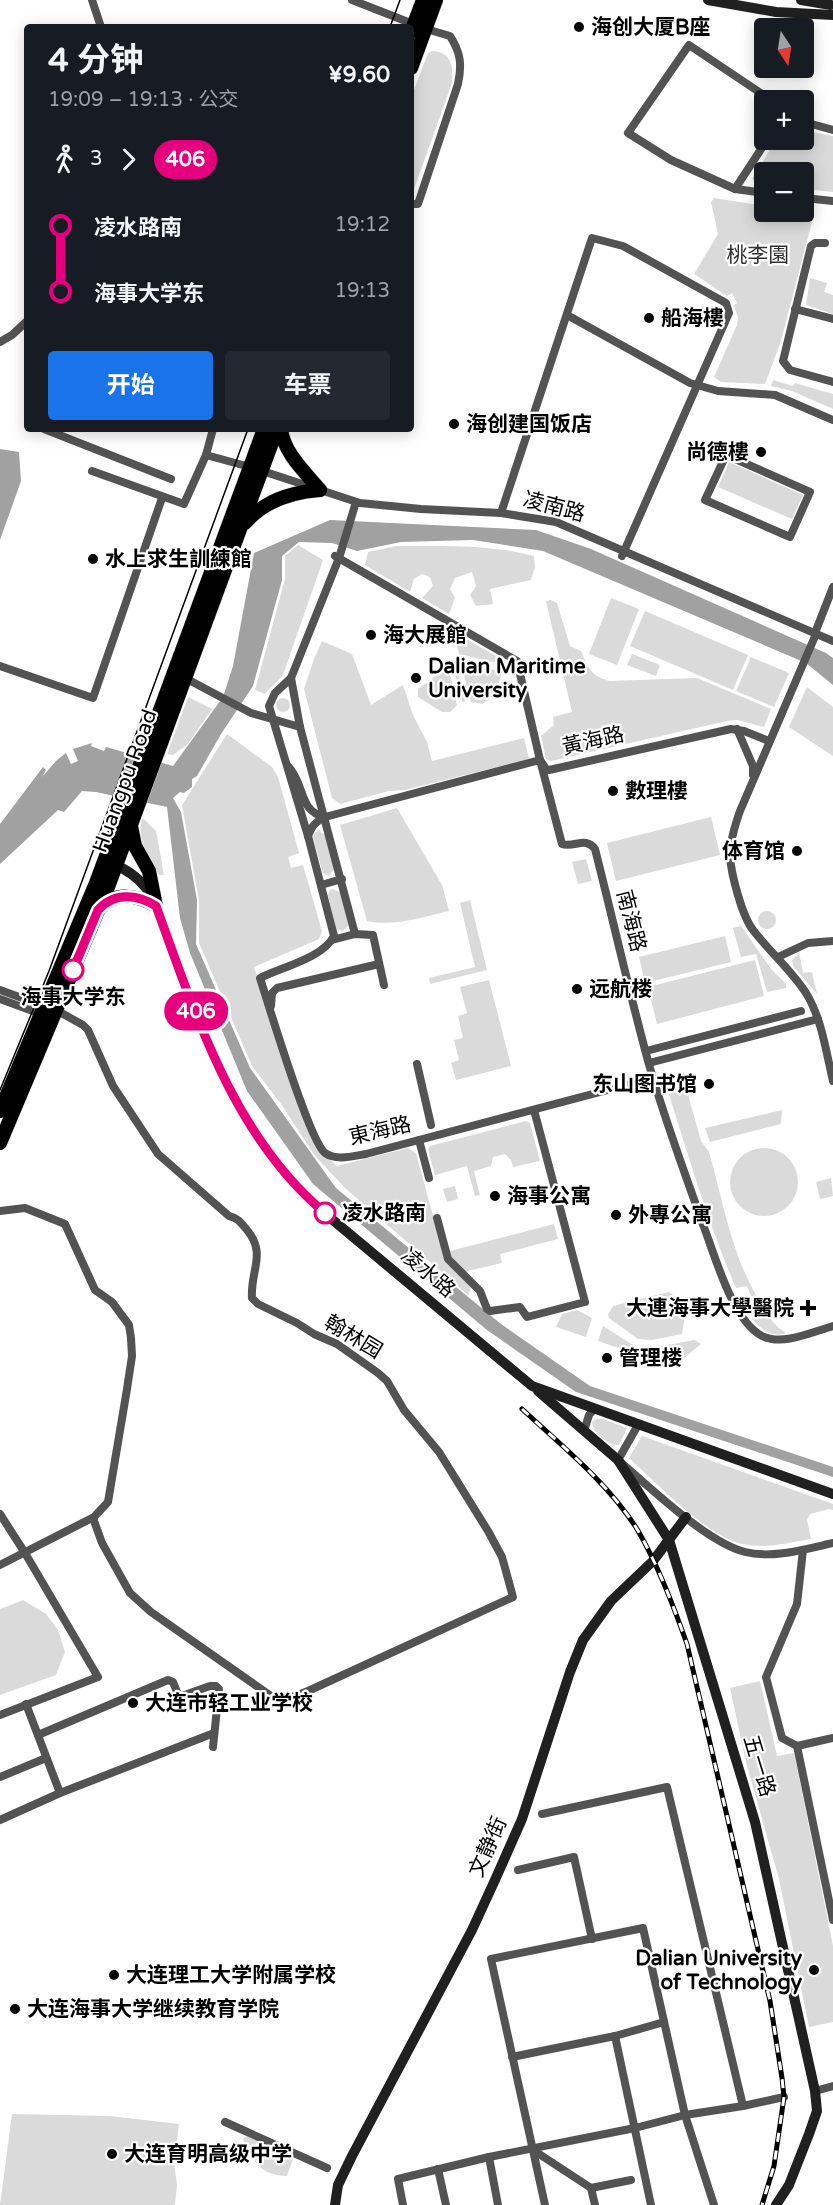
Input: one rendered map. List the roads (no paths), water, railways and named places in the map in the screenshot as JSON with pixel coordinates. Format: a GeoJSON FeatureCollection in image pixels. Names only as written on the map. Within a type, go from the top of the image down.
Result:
{"type":"FeatureCollection","features":[{"type":"Feature","properties":{"kind":"highway"},"geometry":{"type":"LineString","coordinates":[[414,48],[423,0]]}},
{"type":"Feature","properties":{"kind":"highway"},"geometry":{"type":"LineString","coordinates":[[417,28],[436,0]]}},
{"type":"Feature","properties":{"kind":"highway","name":"Huangpu Road"},"geometry":{"type":"LineString","coordinates":[[150,754],[185,678],[240,529],[263,432]]}},
{"type":"Feature","properties":{"kind":"highway","name":"Huangpu Road"},"geometry":{"type":"LineString","coordinates":[[0,1111],[47,1010],[129,817],[150,754],[256,469],[277,432]]}},
{"type":"Feature","properties":{"kind":"highway"},"geometry":{"type":"LineString","coordinates":[[280,432],[291,455],[320,490]]}},
{"type":"Feature","properties":{"kind":"highway"},"geometry":{"type":"LineString","coordinates":[[240,529],[258,511],[270,503],[303,491],[320,490]]}},
{"type":"Feature","properties":{"kind":"highway"},"geometry":{"type":"LineString","coordinates":[[129,817],[132,839],[149,871],[156,906]]}},
{"type":"Feature","properties":{"kind":"highway","name":"Huangpu Road"},"geometry":{"type":"LineString","coordinates":[[0,1143],[47,1010],[98,910],[110,862]]}},
{"type":"Feature","properties":{"kind":"highway"},"geometry":{"type":"LineString","coordinates":[[98,910],[103,904],[119,897],[138,897],[156,906]]}},
{"type":"Feature","properties":{"kind":"main road"},"geometry":{"type":"LineString","coordinates":[[708,0],[776,12],[831,10]]}},
{"type":"Feature","properties":{"kind":"main road"},"geometry":{"type":"LineString","coordinates":[[742,0],[831,10]]}},
{"type":"Feature","properties":{"kind":"main road"},"geometry":{"type":"LineString","coordinates":[[801,0],[831,10]]}},
{"type":"Feature","properties":{"kind":"main road"},"geometry":{"type":"LineString","coordinates":[[815,0],[831,10]]}},
{"type":"Feature","properties":{"kind":"main road","name":"凌水路"},"geometry":{"type":"LineString","coordinates":[[110,862],[127,871],[144,886],[156,906],[188,994],[241,1112],[287,1178],[316,1206],[532,1386],[833,1494]]}},
{"type":"Feature","properties":{"kind":"main road","name":"五一路"},"geometry":{"type":"LineString","coordinates":[[532,1386],[618,1460],[669,1540],[755,1822],[815,2091],[817,2110],[789,2185],[776,2205]]}},
{"type":"Feature","properties":{"kind":"main road","name":"文静街"},"geometry":{"type":"LineString","coordinates":[[335,2205],[338,2186],[352,2156],[472,1930],[499,1872],[522,1819],[570,1672],[584,1640],[611,1601],[653,1561],[686,1517]]}},
{"type":"Feature","properties":{"kind":"street"},"geometry":{"type":"LineString","coordinates":[[92,0],[100,24]]}},
{"type":"Feature","properties":{"kind":"street"},"geometry":{"type":"LineString","coordinates":[[352,0],[408,24]]}},
{"type":"Feature","properties":{"kind":"street"},"geometry":{"type":"LineString","coordinates":[[414,204],[418,204],[458,84],[462,64],[458,49],[450,36],[417,28]]}},
{"type":"Feature","properties":{"kind":"street"},"geometry":{"type":"LineString","coordinates":[[754,192],[735,189],[670,160],[628,133],[689,45],[756,90]]}},
{"type":"Feature","properties":{"kind":"street"},"geometry":{"type":"LineString","coordinates":[[814,125],[833,130]]}},
{"type":"Feature","properties":{"kind":"street"},"geometry":{"type":"LineString","coordinates":[[735,189],[760,150]]}},
{"type":"Feature","properties":{"kind":"street"},"geometry":{"type":"LineString","coordinates":[[814,199],[833,201]]}},
{"type":"Feature","properties":{"kind":"street"},"geometry":{"type":"LineString","coordinates":[[501,513],[592,238],[623,246],[726,303],[729,313],[623,553]]}},
{"type":"Feature","properties":{"kind":"street"},"geometry":{"type":"LineString","coordinates":[[825,243],[815,243],[811,246],[783,357],[784,364],[790,370],[833,382]]}},
{"type":"Feature","properties":{"kind":"street"},"geometry":{"type":"LineString","coordinates":[[795,309],[833,319]]}},
{"type":"Feature","properties":{"kind":"street"},"geometry":{"type":"LineString","coordinates":[[567,315],[690,383],[718,391],[775,395],[833,420]]}},
{"type":"Feature","properties":{"kind":"street"},"geometry":{"type":"LineString","coordinates":[[0,342],[24,324]]}},
{"type":"Feature","properties":{"kind":"street"},"geometry":{"type":"LineString","coordinates":[[52,432],[171,479]]}},
{"type":"Feature","properties":{"kind":"street"},"geometry":{"type":"LineString","coordinates":[[92,471],[184,504],[206,455],[212,432]]}},
{"type":"Feature","properties":{"kind":"street","name":"凌南路"},"geometry":{"type":"LineString","coordinates":[[206,455],[356,502],[421,509],[501,513],[556,522],[623,553],[833,641]]}},
{"type":"Feature","properties":{"kind":"street"},"geometry":{"type":"LineString","coordinates":[[726,455],[810,492],[790,537],[705,500],[726,455]]}},
{"type":"Feature","properties":{"kind":"street"},"geometry":{"type":"LineString","coordinates":[[0,666],[93,698],[162,498]]}},
{"type":"Feature","properties":{"kind":"street"},"geometry":{"type":"LineString","coordinates":[[332,940],[334,936],[321,885],[270,706],[275,693],[291,678],[341,549],[356,502]]}},
{"type":"Feature","properties":{"kind":"street","name":"南海路"},"geometry":{"type":"LineString","coordinates":[[337,557],[518,661],[562,844],[568,846],[586,842],[595,849],[653,1078],[719,1267],[741,1315],[762,1336],[777,1340],[833,1326]]}},
{"type":"Feature","properties":{"kind":"street"},"geometry":{"type":"LineString","coordinates":[[833,587],[811,646],[734,827],[730,856],[739,900],[751,928],[778,957],[805,992],[818,1019],[833,1081]]}},
{"type":"Feature","properties":{"kind":"street"},"geometry":{"type":"LineString","coordinates":[[185,678],[241,708],[274,721],[300,727]]}},
{"type":"Feature","properties":{"kind":"street"},"geometry":{"type":"LineString","coordinates":[[291,678],[300,727],[356,934]]}},
{"type":"Feature","properties":{"kind":"street","name":"黃海路"},"geometry":{"type":"LineString","coordinates":[[325,817],[540,760],[549,770],[725,729],[737,729],[770,741]]}},
{"type":"Feature","properties":{"kind":"street"},"geometry":{"type":"LineString","coordinates":[[737,729],[753,766],[753,780]]}},
{"type":"Feature","properties":{"kind":"street"},"geometry":{"type":"LineString","coordinates":[[286,763],[296,774],[308,809],[313,814],[325,817]]}},
{"type":"Feature","properties":{"kind":"street"},"geometry":{"type":"LineString","coordinates":[[308,836],[316,821],[325,817]]}},
{"type":"Feature","properties":{"kind":"street"},"geometry":{"type":"LineString","coordinates":[[321,885],[342,879]]}},
{"type":"Feature","properties":{"kind":"street"},"geometry":{"type":"LineString","coordinates":[[332,940],[356,934],[373,935],[384,985]]}},
{"type":"Feature","properties":{"kind":"street","name":"東海路"},"geometry":{"type":"LineString","coordinates":[[332,940],[320,952],[260,978],[302,1104],[318,1144],[326,1154],[340,1158],[366,1154],[653,1078]]}},
{"type":"Feature","properties":{"kind":"street"},"geometry":{"type":"LineString","coordinates":[[778,957],[808,943],[833,941]]}},
{"type":"Feature","properties":{"kind":"street"},"geometry":{"type":"LineString","coordinates":[[272,1014],[271,1003],[273,993],[277,988],[379,964]]}},
{"type":"Feature","properties":{"kind":"street"},"geometry":{"type":"LineString","coordinates":[[0,990],[47,1010]]}},
{"type":"Feature","properties":{"kind":"street"},"geometry":{"type":"LineString","coordinates":[[0,999],[47,1010]]}},
{"type":"Feature","properties":{"kind":"street","name":"翰林园"},"geometry":{"type":"LineString","coordinates":[[47,1010],[83,1025],[88,1030],[113,1086],[158,1154],[229,1216],[239,1219],[252,1237],[258,1260],[252,1298],[258,1304],[337,1344],[387,1382],[404,1410],[439,1452],[502,1557],[513,1597],[284,1700],[271,1696],[151,1612],[130,1593],[102,1543],[93,1518]]}},
{"type":"Feature","properties":{"kind":"street"},"geometry":{"type":"LineString","coordinates":[[646,1051],[801,1011]]}},
{"type":"Feature","properties":{"kind":"street"},"geometry":{"type":"LineString","coordinates":[[649,1063],[818,1019]]}},
{"type":"Feature","properties":{"kind":"street"},"geometry":{"type":"LineString","coordinates":[[417,1064],[432,1125]]}},
{"type":"Feature","properties":{"kind":"street"},"geometry":{"type":"LineString","coordinates":[[437,1218],[448,1259],[480,1291],[490,1311],[520,1307],[527,1317],[585,1302],[534,1110]]}},
{"type":"Feature","properties":{"kind":"street"},"geometry":{"type":"LineString","coordinates":[[419,1140],[429,1178]]}},
{"type":"Feature","properties":{"kind":"street"},"geometry":{"type":"LineString","coordinates":[[0,1210],[25,1208],[65,1224],[95,1290],[112,1302],[129,1325],[132,1356],[108,1502],[93,1518],[0,1564]]}},
{"type":"Feature","properties":{"kind":"street"},"geometry":{"type":"LineString","coordinates":[[584,1431],[587,1419],[594,1409]]}},
{"type":"Feature","properties":{"kind":"street"},"geometry":{"type":"LineString","coordinates":[[638,1425],[618,1460],[719,1542],[747,1553],[803,1550],[833,1543]]}},
{"type":"Feature","properties":{"kind":"street"},"geometry":{"type":"LineString","coordinates":[[0,1514],[98,1677],[0,1715]]}},
{"type":"Feature","properties":{"kind":"street"},"geometry":{"type":"LineString","coordinates":[[803,1550],[796,1604],[766,1677],[782,1738],[797,1746],[833,1738]]}},
{"type":"Feature","properties":{"kind":"street"},"geometry":{"type":"LineString","coordinates":[[38,1735],[168,1680],[173,1682],[179,1697],[210,1686],[216,1686],[219,1689],[213,1747]]}},
{"type":"Feature","properties":{"kind":"street"},"geometry":{"type":"LineString","coordinates":[[26,1704],[60,1793]]}},
{"type":"Feature","properties":{"kind":"street"},"geometry":{"type":"LineString","coordinates":[[0,1820],[60,1793],[214,1732]]}},
{"type":"Feature","properties":{"kind":"street"},"geometry":{"type":"LineString","coordinates":[[797,1746],[833,1920]]}},
{"type":"Feature","properties":{"kind":"street"},"geometry":{"type":"LineString","coordinates":[[0,1777],[46,1758]]}},
{"type":"Feature","properties":{"kind":"street"},"geometry":{"type":"LineString","coordinates":[[542,1814],[667,1787],[743,2106]]}},
{"type":"Feature","properties":{"kind":"street"},"geometry":{"type":"LineString","coordinates":[[518,1870],[574,1857],[592,1939]]}},
{"type":"Feature","properties":{"kind":"street"},"geometry":{"type":"LineString","coordinates":[[544,2205],[491,1959],[643,1928],[685,2115],[714,2205]]}},
{"type":"Feature","properties":{"kind":"street"},"geometry":{"type":"LineString","coordinates":[[512,2057],[615,2036],[664,2022]]}},
{"type":"Feature","properties":{"kind":"street"},"geometry":{"type":"LineString","coordinates":[[615,2036],[651,2205]]}},
{"type":"Feature","properties":{"kind":"street"},"geometry":{"type":"LineString","coordinates":[[815,2091],[833,2086]]}},
{"type":"Feature","properties":{"kind":"street"},"geometry":{"type":"LineString","coordinates":[[403,2205],[398,2179],[489,2157],[635,2128],[685,2115],[784,2097]]}},
{"type":"Feature","properties":{"kind":"street"},"geometry":{"type":"LineString","coordinates":[[225,2122],[327,2168]]}},
{"type":"Feature","properties":{"kind":"street"},"geometry":{"type":"LineString","coordinates":[[533,2150],[591,2188],[595,2205]]}},
{"type":"Feature","properties":{"kind":"street"},"geometry":{"type":"LineString","coordinates":[[489,2157],[498,2205]]}},
{"type":"Feature","properties":{"kind":"street"},"geometry":{"type":"LineString","coordinates":[[438,2169],[446,2205]]}},
{"type":"Feature","properties":{"kind":"street"},"geometry":{"type":"LineString","coordinates":[[591,2188],[631,2180]]}},
{"type":"Feature","properties":{"kind":"tram line"},"geometry":{"type":"LineString","coordinates":[[391,24],[400,0]]}},
{"type":"Feature","properties":{"kind":"tram line"},"geometry":{"type":"LineString","coordinates":[[0,1090],[49,971],[247,432]]}},
{"type":"Feature","properties":{"kind":"railway"},"geometry":{"type":"LineString","coordinates":[[522,1409],[584,1466],[612,1496],[637,1529],[671,1600],[687,1644],[770,2001],[782,2078],[784,2097],[774,2166],[762,2205]]}},
{"type":"Feature","properties":{"kind":"place","name":"海创大厦B座"},"geometry":{"type":"Point","coordinates":[579,27]}},
{"type":"Feature","properties":{"kind":"place","name":"船海樓"},"geometry":{"type":"Point","coordinates":[649,318]}},
{"type":"Feature","properties":{"kind":"place","name":"海创建国饭店"},"geometry":{"type":"Point","coordinates":[454,424]}},
{"type":"Feature","properties":{"kind":"place","name":"尚德樓"},"geometry":{"type":"Point","coordinates":[761,452]}},
{"type":"Feature","properties":{"kind":"place","name":"水上求生訓練館"},"geometry":{"type":"Point","coordinates":[93,559]}},
{"type":"Feature","properties":{"kind":"place","name":"海大展館"},"geometry":{"type":"Point","coordinates":[371,635]}},
{"type":"Feature","properties":{"kind":"place","name":"Dalian Maritime University"},"geometry":{"type":"Point","coordinates":[416,678]}},
{"type":"Feature","properties":{"kind":"place","name":"數理樓"},"geometry":{"type":"Point","coordinates":[613,791]}},
{"type":"Feature","properties":{"kind":"place","name":"体育馆"},"geometry":{"type":"Point","coordinates":[797,851]}},
{"type":"Feature","properties":{"kind":"place","name":"海事大学东"},"geometry":{"type":"Point","coordinates":[73,970]}},
{"type":"Feature","properties":{"kind":"place","name":"远航楼"},"geometry":{"type":"Point","coordinates":[577,989]}},
{"type":"Feature","properties":{"kind":"place","name":"东山图书馆"},"geometry":{"type":"Point","coordinates":[709,1084]}},
{"type":"Feature","properties":{"kind":"place","name":"海事公寓"},"geometry":{"type":"Point","coordinates":[495,1196]}},
{"type":"Feature","properties":{"kind":"place","name":"凌水路南"},"geometry":{"type":"Point","coordinates":[325,1213]}},
{"type":"Feature","properties":{"kind":"place","name":"外專公寓"},"geometry":{"type":"Point","coordinates":[616,1215]}},
{"type":"Feature","properties":{"kind":"place","name":"大連海事大學醫院"},"geometry":{"type":"Point","coordinates":[808,1308]}},
{"type":"Feature","properties":{"kind":"place","name":"管理楼"},"geometry":{"type":"Point","coordinates":[607,1358]}},
{"type":"Feature","properties":{"kind":"place","name":"大连市轻工业学校"},"geometry":{"type":"Point","coordinates":[133,1703]}},
{"type":"Feature","properties":{"kind":"place","name":"Dalian University of Technology"},"geometry":{"type":"Point","coordinates":[814,1970]}},
{"type":"Feature","properties":{"kind":"place","name":"大连理工大学附属学校"},"geometry":{"type":"Point","coordinates":[114,1975]}},
{"type":"Feature","properties":{"kind":"place","name":"大连海事大学继续教育学院"},"geometry":{"type":"Point","coordinates":[15,2009]}},
{"type":"Feature","properties":{"kind":"place","name":"大连育明高级中学"},"geometry":{"type":"Point","coordinates":[112,2154]}},
{"type":"Feature","properties":{"kind":"park label","name":"桃李園"},"geometry":{"type":"Point","coordinates":[758,255]}}]}
